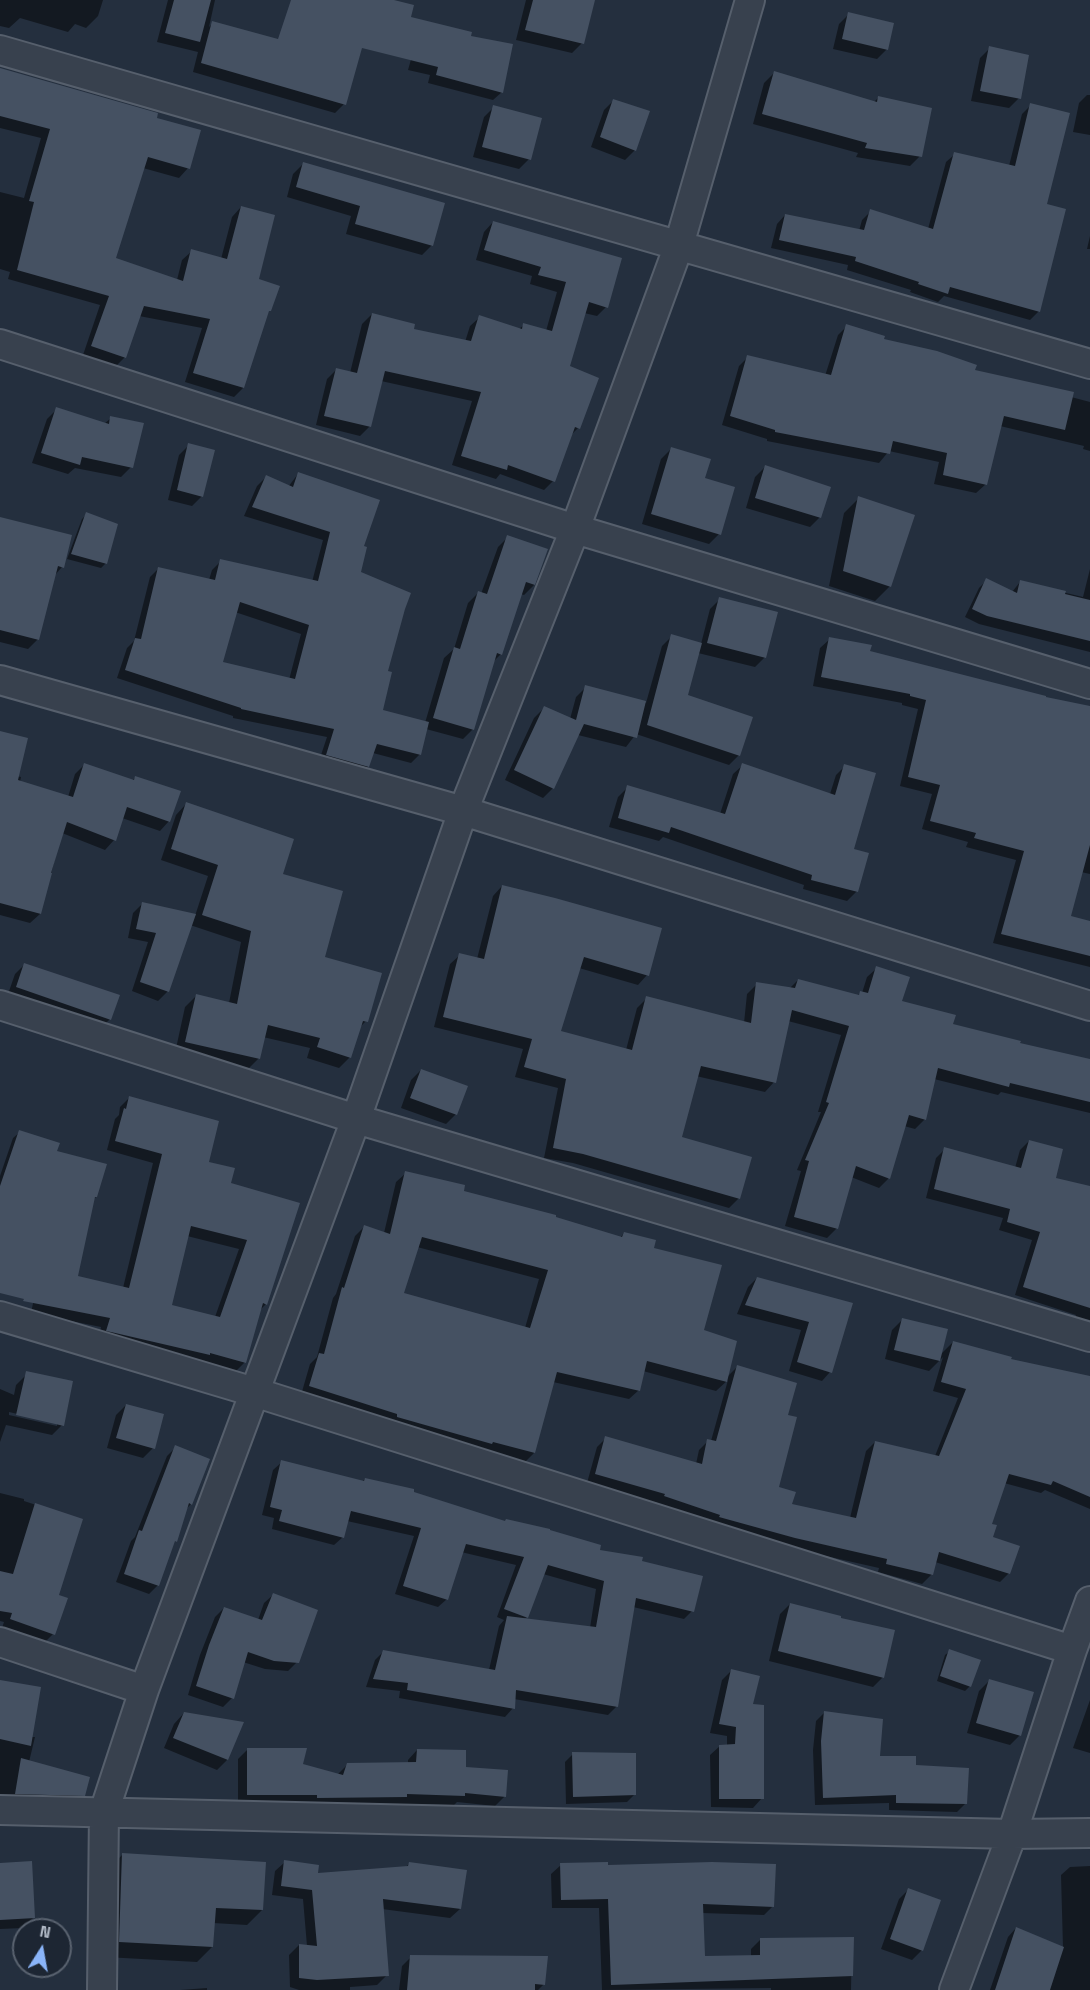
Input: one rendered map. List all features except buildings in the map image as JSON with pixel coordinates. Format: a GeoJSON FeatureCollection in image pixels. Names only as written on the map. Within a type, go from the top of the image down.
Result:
{"type":"FeatureCollection","features":[{"type":"Feature","properties":{"kind":"street"},"geometry":{"type":"LineString","coordinates":[[102,1990],[104,1812],[144,1690],[356,1119],[463,811],[575,529],[679,245],[750,0]]}},
{"type":"Feature","properties":{"kind":"street"},"geometry":{"type":"LineString","coordinates":[[0,50],[1090,364]]}},
{"type":"Feature","properties":{"kind":"street"},"geometry":{"type":"LineString","coordinates":[[0,344],[575,529],[1090,684]]}},
{"type":"Feature","properties":{"kind":"street"},"geometry":{"type":"LineString","coordinates":[[0,680],[463,811],[1090,1006]]}},
{"type":"Feature","properties":{"kind":"street"},"geometry":{"type":"LineString","coordinates":[[0,1005],[356,1119],[1090,1337]]}},
{"type":"Feature","properties":{"kind":"street"},"geometry":{"type":"LineString","coordinates":[[0,1316],[255,1392],[1072,1650]]}},
{"type":"Feature","properties":{"kind":"street"},"geometry":{"type":"LineString","coordinates":[[954,1990],[1012,1834],[1090,1601]]}},
{"type":"Feature","properties":{"kind":"street"},"geometry":{"type":"LineString","coordinates":[[0,1642],[144,1690]]}},
{"type":"Feature","properties":{"kind":"street"},"geometry":{"type":"LineString","coordinates":[[0,1810],[1012,1834],[1090,1833]]}}]}
